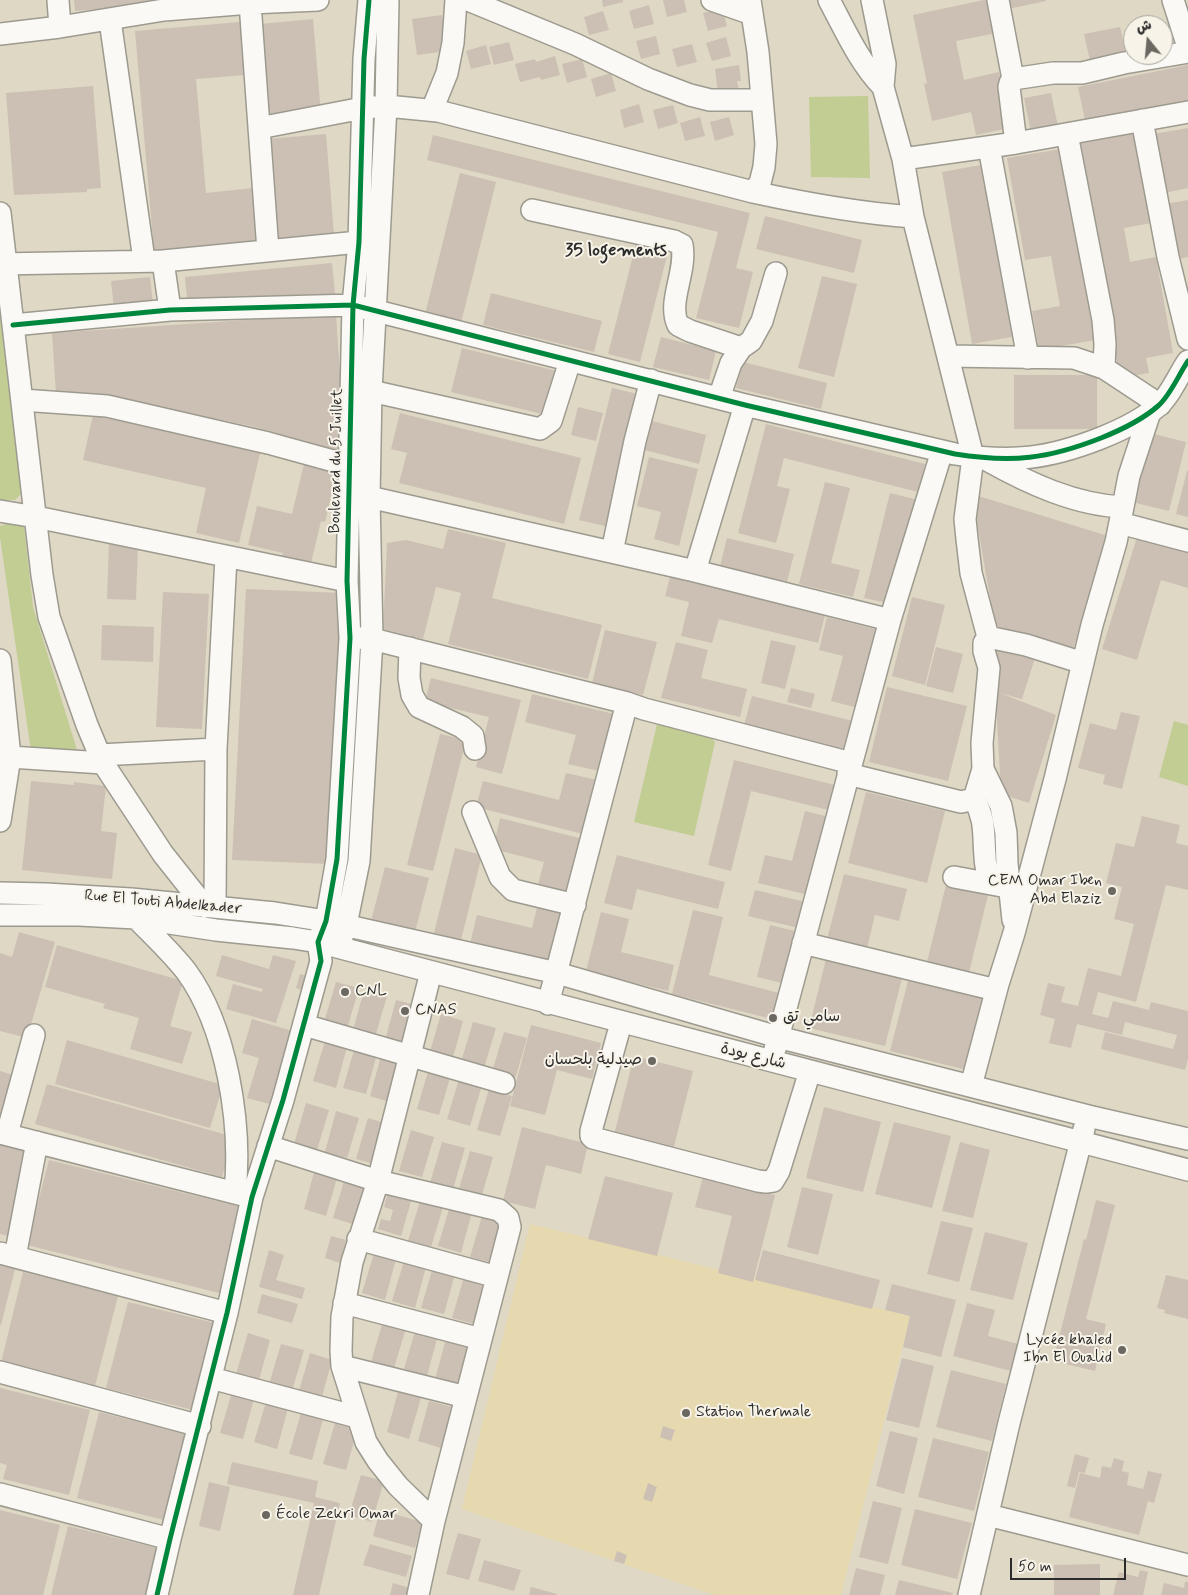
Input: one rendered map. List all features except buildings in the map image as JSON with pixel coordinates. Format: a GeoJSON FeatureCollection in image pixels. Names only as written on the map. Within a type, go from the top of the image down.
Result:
{"type":"FeatureCollection","features":[{"type":"Feature","properties":{"kind":"street"},"geometry":{"type":"LineString","coordinates":[[58,0],[60,27]]}},
{"type":"Feature","properties":{"kind":"street"},"geometry":{"type":"LineString","coordinates":[[0,34],[110,20],[164,5],[318,0]]}},
{"type":"Feature","properties":{"kind":"street","name":"Boulevard du 5 Juillet"},"geometry":{"type":"LineString","coordinates":[[326,950],[326,921],[337,859],[350,638],[347,582],[348,465],[353,304],[359,242],[364,59],[369,0]]}},
{"type":"Feature","properties":{"kind":"street"},"geometry":{"type":"LineString","coordinates":[[244,1194],[268,1146],[326,950],[346,925],[359,861],[372,639],[369,497],[371,391],[386,106],[388,0]]}},
{"type":"Feature","properties":{"kind":"street"},"geometry":{"type":"LineString","coordinates":[[432,110],[447,73],[454,43],[456,0]]}},
{"type":"Feature","properties":{"kind":"street"},"geometry":{"type":"LineString","coordinates":[[468,0],[575,44],[648,79],[690,95],[710,100],[761,100]]}},
{"type":"Feature","properties":{"kind":"street"},"geometry":{"type":"LineString","coordinates":[[712,0],[751,7],[758,52],[766,144],[764,167],[760,183],[753,192]]}},
{"type":"Feature","properties":{"kind":"street"},"geometry":{"type":"LineString","coordinates":[[829,0],[858,54],[871,74],[883,87]]}},
{"type":"Feature","properties":{"kind":"street"},"geometry":{"type":"LineString","coordinates":[[872,0],[885,64],[883,87],[903,159],[914,217],[948,356],[979,458],[965,519],[966,539],[971,573],[988,637]]}},
{"type":"Feature","properties":{"kind":"street"},"geometry":{"type":"LineString","coordinates":[[998,0],[1013,79],[1009,87],[1016,143]]}},
{"type":"Feature","properties":{"kind":"street"},"geometry":{"type":"LineString","coordinates":[[1173,0],[1188,47]]}},
{"type":"Feature","properties":{"kind":"street"},"geometry":{"type":"LineString","coordinates":[[250,3],[268,251]]}},
{"type":"Feature","properties":{"kind":"street"},"geometry":{"type":"LineString","coordinates":[[110,20],[154,261],[170,310]]}},
{"type":"Feature","properties":{"kind":"street"},"geometry":{"type":"LineString","coordinates":[[1013,79],[1053,73],[1082,73],[1124,63],[1188,52]]}},
{"type":"Feature","properties":{"kind":"street"},"geometry":{"type":"LineString","coordinates":[[259,128],[363,108],[386,106],[432,110],[753,192],[818,206],[870,214],[914,217]]}},
{"type":"Feature","properties":{"kind":"street"},"geometry":{"type":"LineString","coordinates":[[903,159],[1016,143],[1188,112]]}},
{"type":"Feature","properties":{"kind":"street"},"geometry":{"type":"LineString","coordinates":[[1142,120],[1168,258],[1188,339]]}},
{"type":"Feature","properties":{"kind":"street"},"geometry":{"type":"LineString","coordinates":[[1067,134],[1103,320],[1106,344],[1104,368]]}},
{"type":"Feature","properties":{"kind":"street"},"geometry":{"type":"LineString","coordinates":[[989,146],[1028,358]]}},
{"type":"Feature","properties":{"kind":"street"},"geometry":{"type":"LineString","coordinates":[[532,210],[674,241],[682,246],[684,254],[673,316],[678,325],[690,331],[741,348]]}},
{"type":"Feature","properties":{"kind":"street"},"geometry":{"type":"LineString","coordinates":[[0,213],[3,265],[13,325],[42,575],[49,617],[101,759],[163,854],[210,907]]}},
{"type":"Feature","properties":{"kind":"street"},"geometry":{"type":"LineString","coordinates":[[3,265],[154,261],[359,242]]}},
{"type":"Feature","properties":{"kind":"street"},"geometry":{"type":"LineString","coordinates":[[719,398],[731,363],[741,348],[751,340],[762,321],[776,274]]}},
{"type":"Feature","properties":{"kind":"street"},"geometry":{"type":"LineString","coordinates":[[13,325],[170,310],[353,304],[745,405],[979,458],[1010,459],[1043,456],[1076,448],[1137,421],[1172,390]]}},
{"type":"Feature","properties":{"kind":"street"},"geometry":{"type":"LineString","coordinates":[[948,356],[1074,358],[1172,390]]}},
{"type":"Feature","properties":{"kind":"street"},"geometry":{"type":"LineString","coordinates":[[371,391],[540,429],[551,421],[570,361]]}},
{"type":"Feature","properties":{"kind":"street"},"geometry":{"type":"LineString","coordinates":[[612,552],[634,442],[651,380]]}},
{"type":"Feature","properties":{"kind":"street"},"geometry":{"type":"LineString","coordinates":[[971,1086],[1060,760],[1129,476],[1172,390]]}},
{"type":"Feature","properties":{"kind":"street"},"geometry":{"type":"LineString","coordinates":[[22,400],[107,406],[268,443],[348,465]]}},
{"type":"Feature","properties":{"kind":"street"},"geometry":{"type":"LineString","coordinates":[[695,571],[745,405]]}},
{"type":"Feature","properties":{"kind":"street"},"geometry":{"type":"LineString","coordinates":[[772,1061],[890,620],[942,451]]}},
{"type":"Feature","properties":{"kind":"street"},"geometry":{"type":"LineString","coordinates":[[979,458],[1026,481],[1100,505],[1188,541]]}},
{"type":"Feature","properties":{"kind":"street"},"geometry":{"type":"LineString","coordinates":[[369,497],[695,571],[890,620]]}},
{"type":"Feature","properties":{"kind":"street"},"geometry":{"type":"LineString","coordinates":[[0,511],[347,582]]}},
{"type":"Feature","properties":{"kind":"street"},"geometry":{"type":"LineString","coordinates":[[210,907],[226,557]]}},
{"type":"Feature","properties":{"kind":"street"},"geometry":{"type":"LineString","coordinates":[[988,637],[1026,644],[1083,663]]}},
{"type":"Feature","properties":{"kind":"street"},"geometry":{"type":"LineString","coordinates":[[988,637],[984,642],[984,651],[989,668],[982,743],[983,769],[974,800],[981,811],[984,826],[984,858],[999,885],[1014,933]]}},
{"type":"Feature","properties":{"kind":"street"},"geometry":{"type":"LineString","coordinates":[[350,638],[372,639],[627,703],[961,802],[974,800]]}},
{"type":"Feature","properties":{"kind":"street"},"geometry":{"type":"LineString","coordinates":[[410,648],[409,678],[412,695],[419,708],[462,727],[473,736],[476,749]]}},
{"type":"Feature","properties":{"kind":"street"},"geometry":{"type":"LineString","coordinates":[[0,660],[5,756],[0,821]]}},
{"type":"Feature","properties":{"kind":"street"},"geometry":{"type":"LineString","coordinates":[[548,1004],[627,703]]}},
{"type":"Feature","properties":{"kind":"street"},"geometry":{"type":"LineString","coordinates":[[5,756],[101,759],[216,749]]}},
{"type":"Feature","properties":{"kind":"street"},"geometry":{"type":"LineString","coordinates":[[983,769],[1001,806],[1006,833],[999,885]]}},
{"type":"Feature","properties":{"kind":"street"},"geometry":{"type":"LineString","coordinates":[[473,812],[500,877],[513,890],[575,905]]}},
{"type":"Feature","properties":{"kind":"street"},"geometry":{"type":"LineString","coordinates":[[954,877],[999,885]]}},
{"type":"Feature","properties":{"kind":"street","name":"Rue El Touti Abdelkader"},"geometry":{"type":"LineString","coordinates":[[0,893],[121,898],[326,921]]}},
{"type":"Feature","properties":{"kind":"street","name":"Rue El Touti Abdelkader"},"geometry":{"type":"LineString","coordinates":[[0,916],[79,915],[136,918],[216,930],[292,938],[326,950]]}},
{"type":"Feature","properties":{"kind":"street"},"geometry":{"type":"LineString","coordinates":[[136,918],[187,973],[203,1000],[212,1022],[228,1075],[244,1194],[228,1313],[157,1595]]}},
{"type":"Feature","properties":{"kind":"street","name":"شارع بودة"},"geometry":{"type":"LineString","coordinates":[[326,921],[557,973],[778,1037],[1088,1116],[1188,1139]]}},
{"type":"Feature","properties":{"kind":"street"},"geometry":{"type":"LineString","coordinates":[[803,943],[996,990]]}},
{"type":"Feature","properties":{"kind":"street","name":"شارع بودة"},"geometry":{"type":"LineString","coordinates":[[326,950],[431,972],[1188,1170]]}},
{"type":"Feature","properties":{"kind":"street"},"geometry":{"type":"LineString","coordinates":[[431,972],[378,1181],[352,1262],[344,1303],[341,1351],[342,1366],[366,1442],[398,1486],[434,1521]]}},
{"type":"Feature","properties":{"kind":"street"},"geometry":{"type":"LineString","coordinates":[[622,1023],[590,1131],[591,1136],[603,1141],[758,1181],[773,1181],[779,1171],[810,1071]]}},
{"type":"Feature","properties":{"kind":"street"},"geometry":{"type":"LineString","coordinates":[[304,1025],[504,1083]]}},
{"type":"Feature","properties":{"kind":"street"},"geometry":{"type":"LineString","coordinates":[[34,1034],[4,1133],[244,1194]]}},
{"type":"Feature","properties":{"kind":"street"},"geometry":{"type":"LineString","coordinates":[[969,1595],[1009,1423],[1088,1116]]}},
{"type":"Feature","properties":{"kind":"street"},"geometry":{"type":"LineString","coordinates":[[37,1142],[8,1255],[228,1313]]}},
{"type":"Feature","properties":{"kind":"street"},"geometry":{"type":"LineString","coordinates":[[268,1146],[378,1181],[499,1210],[509,1222],[510,1228],[434,1521],[418,1595]]}},
{"type":"Feature","properties":{"kind":"street"},"geometry":{"type":"LineString","coordinates":[[358,1239],[497,1277]]}},
{"type":"Feature","properties":{"kind":"street"},"geometry":{"type":"LineString","coordinates":[[344,1303],[481,1339]]}},
{"type":"Feature","properties":{"kind":"street"},"geometry":{"type":"LineString","coordinates":[[342,1366],[466,1397]]}},
{"type":"Feature","properties":{"kind":"street"},"geometry":{"type":"LineString","coordinates":[[0,1372],[200,1426]]}},
{"type":"Feature","properties":{"kind":"street"},"geometry":{"type":"LineString","coordinates":[[211,1378],[357,1417]]}},
{"type":"Feature","properties":{"kind":"street"},"geometry":{"type":"LineString","coordinates":[[0,1494],[170,1539]]}},
{"type":"Feature","properties":{"kind":"street"},"geometry":{"type":"LineString","coordinates":[[988,1515],[1188,1565]]}},
{"type":"Feature","properties":{"kind":"green space"},"geometry":{"type":"Polygon","coordinates":[[[868,96],[870,178],[811,177],[809,97],[868,96]]]}},
{"type":"Feature","properties":{"kind":"green space"},"geometry":{"type":"Polygon","coordinates":[[[0,315],[21,494],[15,500],[0,500],[0,315]]]}},
{"type":"Feature","properties":{"kind":"green space"},"geometry":{"type":"Polygon","coordinates":[[[12,522],[24,526],[33,607],[77,750],[31,751],[0,537],[0,526],[12,522]]]}},
{"type":"Feature","properties":{"kind":"green space"},"geometry":{"type":"Polygon","coordinates":[[[1174,721],[1188,725],[1188,786],[1159,777],[1174,721]]]}},
{"type":"Feature","properties":{"kind":"green space"},"geometry":{"type":"Polygon","coordinates":[[[657,724],[708,735],[715,742],[694,836],[634,822],[657,724]]]}},
{"type":"Feature","properties":{"kind":"sand","name":"Station Thermale"},"geometry":{"type":"Polygon","coordinates":[[[530,1224],[910,1316],[841,1595],[715,1595],[462,1509],[530,1224]]]}},
{"type":"Feature","properties":{"kind":"cycle path"},"geometry":{"type":"LineString","coordinates":[[157,1595],[227,1313],[252,1197],[283,1100],[321,961],[318,942],[326,921],[337,859],[350,638],[347,581],[353,305],[359,242],[364,59],[369,0]]}},
{"type":"Feature","properties":{"kind":"cycle path"},"geometry":{"type":"LineString","coordinates":[[13,325],[170,310],[353,305],[745,405],[955,454],[994,458],[1047,455],[1082,445],[1124,428],[1145,416],[1162,402],[1188,361]]}},
{"type":"Feature","properties":{"kind":"place","name":"CEM Omar Iben Abd Elaziz"},"geometry":{"type":"Point","coordinates":[1112,891]}},
{"type":"Feature","properties":{"kind":"place","name":"CNL"},"geometry":{"type":"Point","coordinates":[345,992]}},
{"type":"Feature","properties":{"kind":"place","name":"CNAS"},"geometry":{"type":"Point","coordinates":[405,1011]}},
{"type":"Feature","properties":{"kind":"place","name":"سامي تق"},"geometry":{"type":"Point","coordinates":[773,1018]}},
{"type":"Feature","properties":{"kind":"place","name":"صيدلية بلحسان"},"geometry":{"type":"Point","coordinates":[652,1061]}},
{"type":"Feature","properties":{"kind":"place","name":"Lycée khaled Ibn El Oualid"},"geometry":{"type":"Point","coordinates":[1122,1350]}},
{"type":"Feature","properties":{"kind":"place","name":"Station Thermale"},"geometry":{"type":"Point","coordinates":[686,1413]}},
{"type":"Feature","properties":{"kind":"place","name":"École Zekri Omar"},"geometry":{"type":"Point","coordinates":[266,1515]}},
{"type":"Feature","properties":{"kind":"district","name":"35 logements"},"geometry":{"type":"Point","coordinates":[616,251]}}]}
